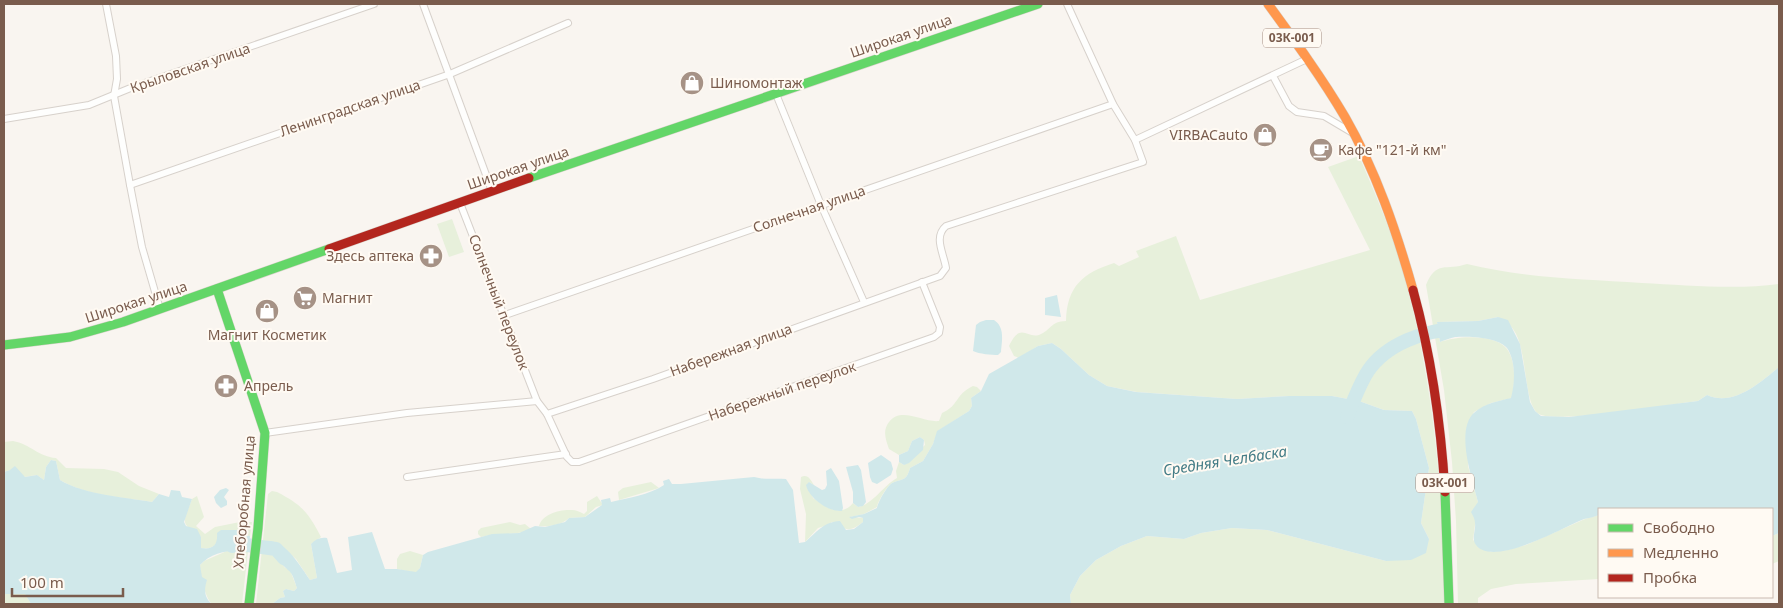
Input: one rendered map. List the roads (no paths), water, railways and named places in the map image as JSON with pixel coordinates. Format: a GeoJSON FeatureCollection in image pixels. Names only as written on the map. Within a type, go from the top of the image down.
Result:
{"type":"FeatureCollection","features":[{"type":"Feature","properties":{"kind":"street"},"geometry":{"type":"LineString","coordinates":[[106,4],[116,56],[117,79],[114,96],[142,247],[160,309]]}},
{"type":"Feature","properties":{"kind":"street","name":"Крыловская улица"},"geometry":{"type":"LineString","coordinates":[[4,120],[89,104],[374,4]]}},
{"type":"Feature","properties":{"kind":"street"},"geometry":{"type":"LineString","coordinates":[[423,4],[492,191]]}},
{"type":"Feature","properties":{"kind":"street","name":"Широкая улица"},"geometry":{"type":"LineString","coordinates":[[4,345],[70,337],[116,324],[492,191],[1038,4]]}},
{"type":"Feature","properties":{"kind":"street"},"geometry":{"type":"LineString","coordinates":[[1067,4],[1113,104],[1135,140],[1307,59]]}},
{"type":"Feature","properties":{"kind":"street","name":"03К-001"},"geometry":{"type":"LineString","coordinates":[[1268,4],[1307,59],[1354,134],[1375,177],[1399,238],[1417,298],[1439,421],[1446,484],[1449,604]]}},
{"type":"Feature","properties":{"kind":"street","name":"Ленинградская улица"},"geometry":{"type":"LineString","coordinates":[[130,185],[450,74],[568,23]]}},
{"type":"Feature","properties":{"kind":"street"},"geometry":{"type":"LineString","coordinates":[[1273,76],[1293,110],[1324,116],[1354,134]]}},
{"type":"Feature","properties":{"kind":"street"},"geometry":{"type":"LineString","coordinates":[[776,94],[821,205],[864,302]]}},
{"type":"Feature","properties":{"kind":"street","name":"Солнечная улица"},"geometry":{"type":"LineString","coordinates":[[505,315],[1113,104]]}},
{"type":"Feature","properties":{"kind":"street","name":"Набережная улица"},"geometry":{"type":"LineString","coordinates":[[547,414],[653,379],[940,276],[946,268],[939,240],[942,229],[946,226],[1143,162],[1135,140]]}},
{"type":"Feature","properties":{"kind":"street","name":"Солнечный переулок"},"geometry":{"type":"LineString","coordinates":[[460,203],[537,401]]}},
{"type":"Feature","properties":{"kind":"street","name":"Набережный переулок"},"geometry":{"type":"LineString","coordinates":[[566,454],[572,462],[579,462],[934,337],[939,333],[940,327],[922,282]]}},
{"type":"Feature","properties":{"kind":"street","name":"Хлеборобная улица"},"geometry":{"type":"LineString","coordinates":[[217,289],[266,433],[249,604]]}},
{"type":"Feature","properties":{"kind":"street"},"geometry":{"type":"LineString","coordinates":[[266,433],[406,413],[537,401],[547,414],[566,454],[407,477]]}},
{"type":"Feature","properties":{"kind":"water"},"geometry":{"type":"Polygon","coordinates":[[[1057,295],[1061,317],[1045,315],[1045,298],[1057,295]]]}},
{"type":"Feature","properties":{"kind":"water"},"geometry":{"type":"Polygon","coordinates":[[[1498,317],[1508,320],[1520,344],[1530,402],[1535,411],[1541,416],[1569,417],[1698,401],[1707,395],[1727,398],[1746,392],[1779,367],[1779,533],[1773,536],[1773,508],[1598,508],[1598,515],[1584,519],[1529,544],[1497,552],[1485,551],[1476,545],[1474,537],[1475,522],[1471,512],[1478,502],[1469,469],[1465,442],[1466,430],[1469,420],[1483,406],[1511,398],[1514,379],[1512,359],[1503,344],[1490,339],[1453,337],[1440,342],[1437,322],[1478,321],[1498,317]]]}},
{"type":"Feature","properties":{"kind":"water"},"geometry":{"type":"Polygon","coordinates":[[[986,320],[994,320],[1000,326],[1002,339],[1001,352],[998,355],[982,354],[973,351],[976,325],[986,320]]]}},
{"type":"Feature","properties":{"kind":"water"},"geometry":{"type":"Polygon","coordinates":[[[1052,343],[1089,375],[1107,386],[1136,392],[1237,399],[1332,396],[1359,401],[1384,410],[1412,411],[1416,419],[1429,468],[1421,523],[1429,539],[1426,553],[1411,560],[1386,561],[1267,530],[1232,528],[1201,533],[1184,539],[1147,536],[1121,546],[1096,560],[1080,576],[1070,595],[1071,604],[272,604],[285,597],[283,591],[286,589],[294,591],[297,588],[291,573],[272,554],[267,541],[280,544],[286,549],[310,580],[317,578],[311,544],[320,538],[327,538],[337,573],[352,570],[348,537],[372,532],[385,569],[416,572],[420,568],[423,555],[428,552],[492,534],[519,533],[535,526],[545,527],[565,522],[569,518],[585,517],[602,505],[601,500],[610,498],[611,502],[645,494],[664,485],[663,481],[669,479],[672,484],[681,484],[754,477],[786,479],[793,490],[799,543],[805,542],[829,523],[840,521],[846,530],[854,529],[863,522],[863,518],[852,519],[849,517],[864,514],[877,508],[883,494],[890,485],[905,478],[910,468],[923,461],[933,444],[937,431],[969,411],[972,406],[971,398],[981,391],[989,374],[1038,346],[1052,343]]]}},
{"type":"Feature","properties":{"kind":"water"},"geometry":{"type":"Polygon","coordinates":[[[920,437],[924,440],[923,450],[909,463],[904,465],[899,462],[899,455],[908,451],[912,441],[920,437]]]}},
{"type":"Feature","properties":{"kind":"water"},"geometry":{"type":"Polygon","coordinates":[[[881,455],[891,462],[893,469],[891,475],[877,484],[872,482],[868,463],[881,455]]]}},
{"type":"Feature","properties":{"kind":"water"},"geometry":{"type":"Polygon","coordinates":[[[51,460],[56,461],[60,480],[93,492],[152,502],[159,494],[169,497],[171,490],[180,491],[182,497],[192,499],[184,522],[186,526],[197,529],[201,537],[201,548],[214,546],[217,541],[217,533],[221,530],[238,530],[244,536],[250,536],[248,551],[222,552],[210,557],[200,565],[202,577],[207,580],[206,596],[212,604],[31,604],[25,594],[4,594],[4,472],[15,466],[25,477],[37,475],[44,480],[46,467],[51,460]]]}},
{"type":"Feature","properties":{"kind":"water"},"geometry":{"type":"Polygon","coordinates":[[[858,465],[861,470],[866,502],[863,506],[858,507],[853,503],[853,492],[846,467],[858,465]]]}},
{"type":"Feature","properties":{"kind":"water"},"geometry":{"type":"Polygon","coordinates":[[[831,468],[839,481],[842,511],[825,507],[811,495],[806,485],[809,482],[822,490],[825,489],[827,485],[826,471],[831,468]]]}},
{"type":"Feature","properties":{"kind":"water"},"geometry":{"type":"Polygon","coordinates":[[[226,488],[229,490],[224,497],[227,505],[221,508],[216,503],[214,497],[220,490],[226,488]]]}},
{"type":"Feature","properties":{"kind":"waterway","name":"Средняя Челбаска"},"geometry":{"type":"LineString","coordinates":[[1347,417],[1365,376],[1376,361],[1385,353],[1407,340],[1432,332],[1456,329]]}},
{"type":"Feature","properties":{"kind":"waterway","name":"Средняя Челбаска"},"geometry":{"type":"LineString","coordinates":[[232,546],[239,544],[276,549],[284,558]]}},
{"type":"Feature","properties":{"kind":"place","name":"Шиномонтаж"},"geometry":{"type":"Point","coordinates":[692,83]}},
{"type":"Feature","properties":{"kind":"place","name":"VIRBACauto"},"geometry":{"type":"Point","coordinates":[1265,135]}},
{"type":"Feature","properties":{"kind":"place","name":"Кафе \"121-й км\""},"geometry":{"type":"Point","coordinates":[1321,150]}},
{"type":"Feature","properties":{"kind":"place","name":"Здесь аптека"},"geometry":{"type":"Point","coordinates":[431,256]}},
{"type":"Feature","properties":{"kind":"place","name":"Магнит"},"geometry":{"type":"Point","coordinates":[305,298]}},
{"type":"Feature","properties":{"kind":"place","name":"Магнит Косметик"},"geometry":{"type":"Point","coordinates":[267,311]}},
{"type":"Feature","properties":{"kind":"place","name":"Апрель"},"geometry":{"type":"Point","coordinates":[226,386]}}]}
